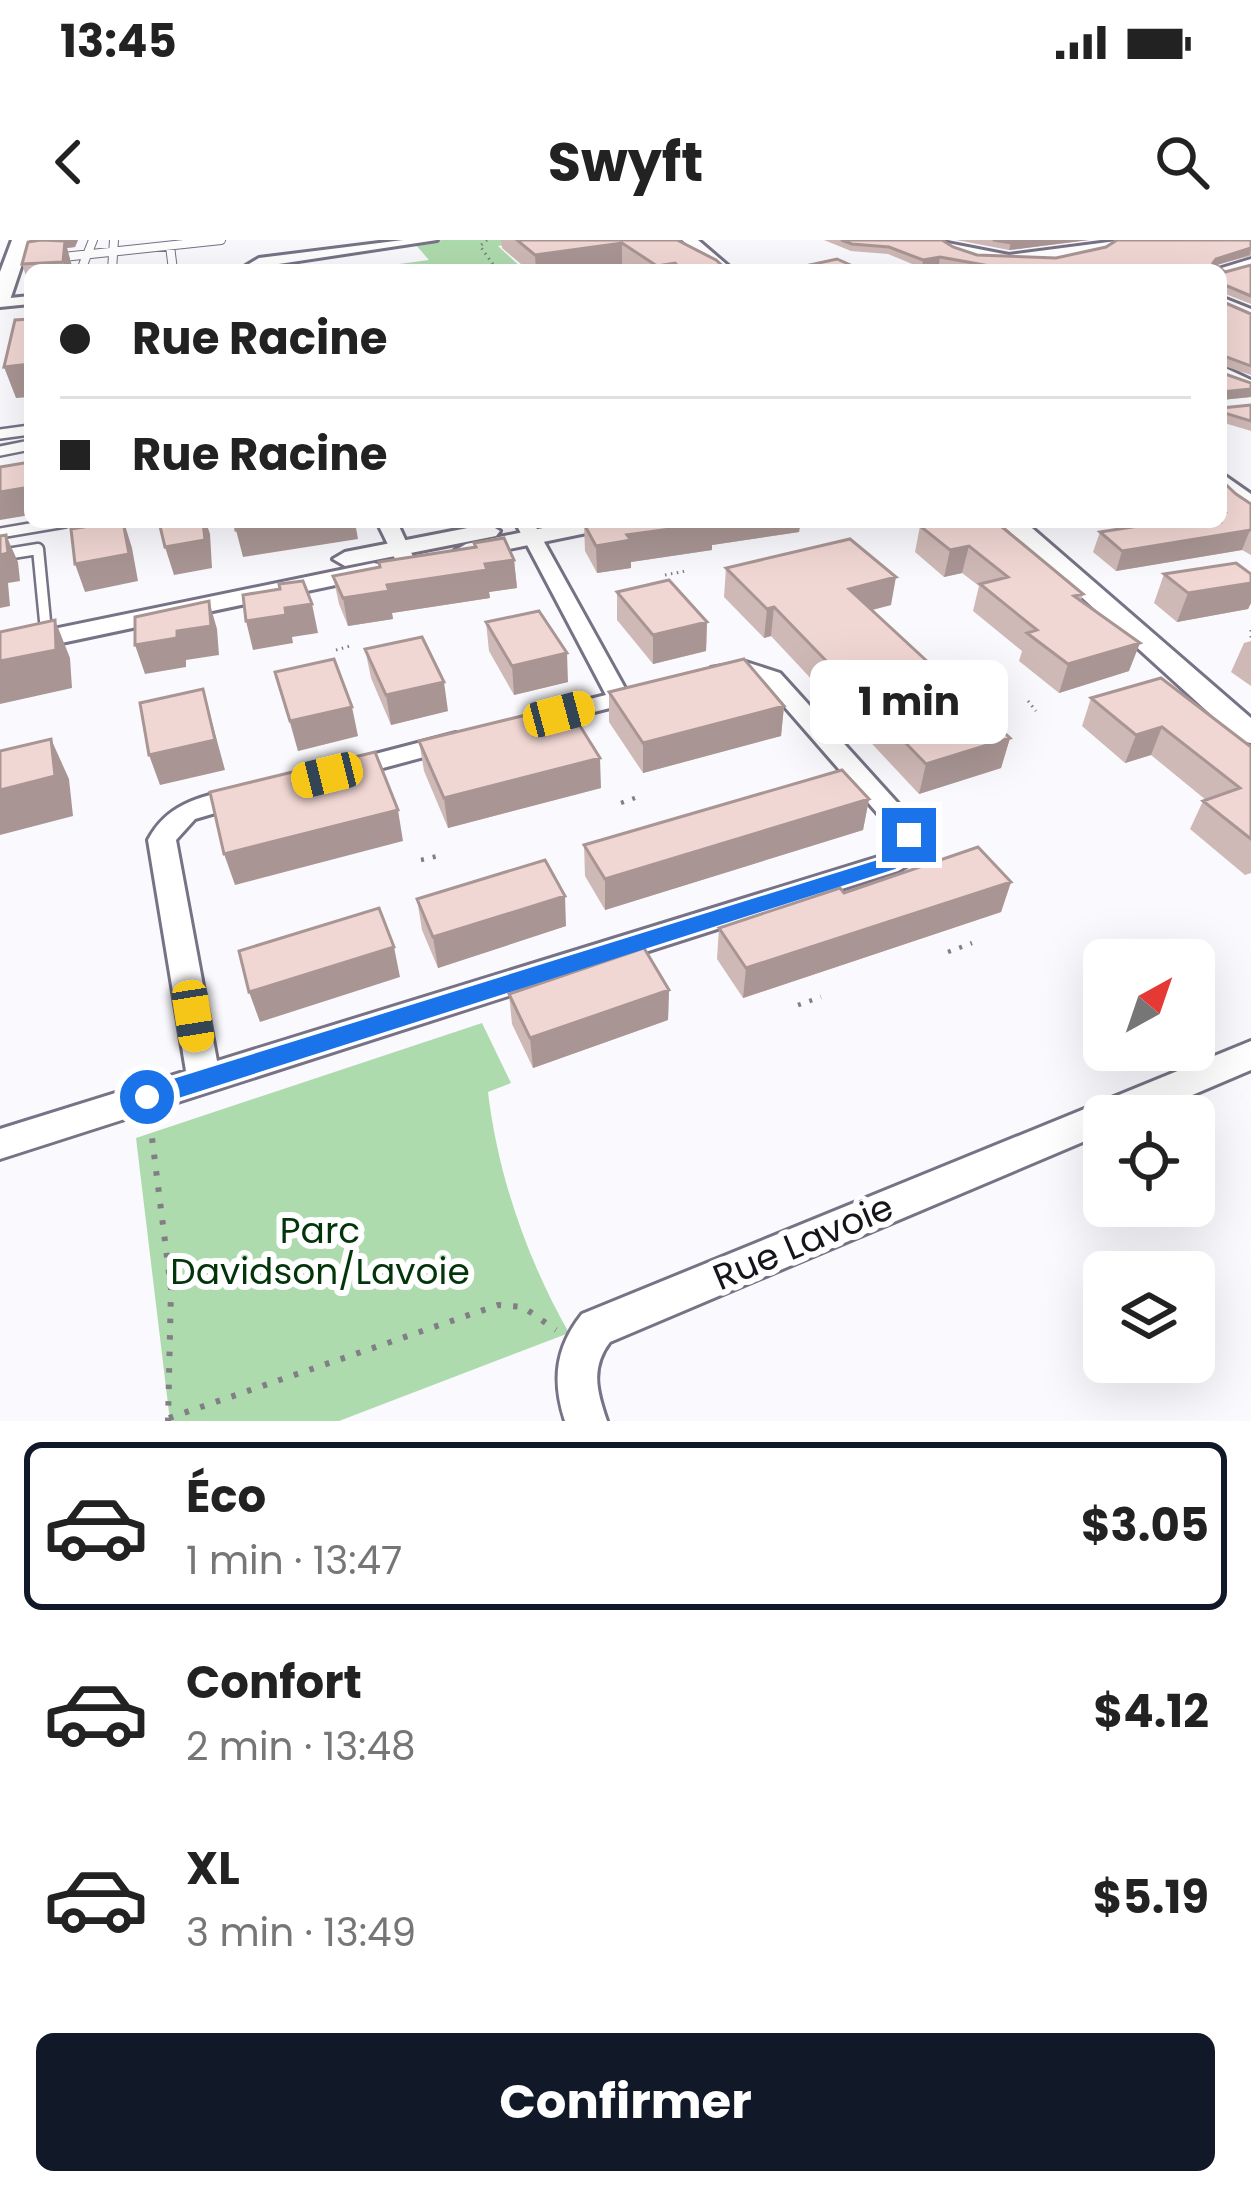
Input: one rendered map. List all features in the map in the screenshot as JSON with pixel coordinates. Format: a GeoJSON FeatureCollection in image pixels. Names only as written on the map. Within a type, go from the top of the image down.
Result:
{"type":"FeatureCollection","features":[{"type":"Feature","properties":{"kind":"main road"},"geometry":{"type":"LineString","coordinates":[[0,301],[19,257]]}},
{"type":"Feature","properties":{"kind":"street"},"geometry":{"type":"LineString","coordinates":[[256,264],[431,240]]}},
{"type":"Feature","properties":{"kind":"street"},"geometry":{"type":"LineString","coordinates":[[688,240],[718,264]]}},
{"type":"Feature","properties":{"kind":"street"},"geometry":{"type":"LineString","coordinates":[[868,240],[900,240]]}},
{"type":"Feature","properties":{"kind":"street"},"geometry":{"type":"LineString","coordinates":[[938,240],[996,261],[1016,263],[1118,240]]}},
{"type":"Feature","properties":{"kind":"street"},"geometry":{"type":"LineString","coordinates":[[1227,483],[1251,502]]}},
{"type":"Feature","properties":{"kind":"street"},"geometry":{"type":"LineString","coordinates":[[390,528],[403,555]]}},
{"type":"Feature","properties":{"kind":"street"},"geometry":{"type":"LineString","coordinates":[[0,648],[525,528]]}},
{"type":"Feature","properties":{"kind":"street"},"geometry":{"type":"LineString","coordinates":[[530,528],[599,668],[620,698]]}},
{"type":"Feature","properties":{"kind":"street"},"geometry":{"type":"LineString","coordinates":[[1017,528],[1251,734]]}},
{"type":"Feature","properties":{"kind":"street"},"geometry":{"type":"LineString","coordinates":[[0,630],[403,555]]}},
{"type":"Feature","properties":{"kind":"street"},"geometry":{"type":"LineString","coordinates":[[0,1144],[888,864],[905,854],[910,840],[903,826],[772,678],[740,669],[510,727]]}},
{"type":"Feature","properties":{"kind":"street"},"geometry":{"type":"LineString","coordinates":[[310,779],[480,734]]}},
{"type":"Feature","properties":{"kind":"street"},"geometry":{"type":"LineString","coordinates":[[204,1079],[162,840],[170,825],[186,813],[267,790]]}},
{"type":"Feature","properties":{"kind":"street","name":"Rue Lavoie"},"geometry":{"type":"LineString","coordinates":[[1157,1095],[1251,1055]]}},
{"type":"Feature","properties":{"kind":"street","name":"Rue Lavoie"},"geometry":{"type":"LineString","coordinates":[[586,1421],[574,1373],[578,1348],[596,1328],[1083,1127]]}},
{"type":"Feature","properties":{"kind":"lane"},"geometry":{"type":"LineString","coordinates":[[83,264],[94,240]]}},
{"type":"Feature","properties":{"kind":"lane"},"geometry":{"type":"LineString","coordinates":[[112,264],[114,240]]}},
{"type":"Feature","properties":{"kind":"lane"},"geometry":{"type":"LineString","coordinates":[[41,259],[221,240]]}},
{"type":"Feature","properties":{"kind":"lane"},"geometry":{"type":"LineString","coordinates":[[170,246],[172,264]]}},
{"type":"Feature","properties":{"kind":"lane"},"geometry":{"type":"LineString","coordinates":[[0,556],[38,549],[44,621]]}},
{"type":"Feature","properties":{"kind":"path"},"geometry":{"type":"LineString","coordinates":[[488,240],[480,246],[493,264]]}},
{"type":"Feature","properties":{"kind":"path"},"geometry":{"type":"LineString","coordinates":[[664,575],[686,571]]}},
{"type":"Feature","properties":{"kind":"path"},"geometry":{"type":"LineString","coordinates":[[336,650],[350,646]]}},
{"type":"Feature","properties":{"kind":"path"},"geometry":{"type":"LineString","coordinates":[[1028,701],[1036,711]]}},
{"type":"Feature","properties":{"kind":"path"},"geometry":{"type":"LineString","coordinates":[[621,803],[635,799]]}},
{"type":"Feature","properties":{"kind":"path"},"geometry":{"type":"LineString","coordinates":[[421,860],[438,856]]}},
{"type":"Feature","properties":{"kind":"path"},"geometry":{"type":"LineString","coordinates":[[948,952],[972,943]]}},
{"type":"Feature","properties":{"kind":"path"},"geometry":{"type":"LineString","coordinates":[[798,1005],[821,997]]}},
{"type":"Feature","properties":{"kind":"path"},"geometry":{"type":"LineString","coordinates":[[150,1120],[171,1289],[168,1419],[498,1305],[523,1307],[560,1333]]}},
{"type":"Feature","properties":{"kind":"green space"},"geometry":{"type":"Polygon","coordinates":[[[540,240],[498,246],[518,264],[399,264],[429,260],[415,244],[540,240]]]}},
{"type":"Feature","properties":{"kind":"green space","name":"Parc Davidson/Lavoie"},"geometry":{"type":"Polygon","coordinates":[[[482,1023],[511,1083],[488,1092],[507,1186],[540,1276],[569,1333],[339,1421],[170,1421],[136,1138],[482,1023]]]}},
{"type":"Feature","properties":{"kind":"building"},"geometry":{"type":"Polygon","coordinates":[[[517,240],[677,240],[720,264],[654,264],[622,243],[535,255],[517,240]]]}},
{"type":"Feature","properties":{"kind":"building"},"geometry":{"type":"Polygon","coordinates":[[[841,240],[942,240],[977,255],[1056,258],[1106,247],[1117,240],[1251,240],[1251,248],[1216,259],[1214,264],[979,264],[940,257],[923,260],[889,247],[841,240]]]}},
{"type":"Feature","properties":{"kind":"building"},"geometry":{"type":"Polygon","coordinates":[[[65,241],[63,262],[22,264],[28,242],[65,241]]]}},
{"type":"Feature","properties":{"kind":"building"},"geometry":{"type":"Polygon","coordinates":[[[1251,265],[1251,296],[1227,286],[1227,271],[1251,265]]]}},
{"type":"Feature","properties":{"kind":"building"},"geometry":{"type":"Polygon","coordinates":[[[1227,304],[1251,314],[1251,366],[1227,357],[1227,304]]]}},
{"type":"Feature","properties":{"kind":"building"},"geometry":{"type":"Polygon","coordinates":[[[24,319],[24,365],[4,367],[15,320],[24,319]]]}},
{"type":"Feature","properties":{"kind":"building"},"geometry":{"type":"Polygon","coordinates":[[[1227,375],[1251,383],[1251,389],[1227,391],[1227,375]]]}},
{"type":"Feature","properties":{"kind":"building"},"geometry":{"type":"Polygon","coordinates":[[[1251,405],[1251,421],[1227,414],[1227,407],[1251,405]]]}},
{"type":"Feature","properties":{"kind":"building"},"geometry":{"type":"Polygon","coordinates":[[[24,463],[24,488],[0,492],[0,467],[24,463]]]}},
{"type":"Feature","properties":{"kind":"building"},"geometry":{"type":"Polygon","coordinates":[[[1227,486],[1251,504],[1251,530],[1122,551],[1100,532],[1227,528],[1227,486]]]}},
{"type":"Feature","properties":{"kind":"building"},"geometry":{"type":"Polygon","coordinates":[[[124,528],[129,554],[75,564],[71,529],[124,528]]]}},
{"type":"Feature","properties":{"kind":"building"},"geometry":{"type":"Polygon","coordinates":[[[160,528],[204,528],[205,540],[165,547],[160,528]]]}},
{"type":"Feature","properties":{"kind":"building"},"geometry":{"type":"Polygon","coordinates":[[[586,528],[678,528],[627,535],[631,540],[596,546],[586,528]]]}},
{"type":"Feature","properties":{"kind":"building"},"geometry":{"type":"Polygon","coordinates":[[[922,528],[1003,528],[1083,594],[1074,596],[1140,643],[1068,664],[1027,633],[1037,630],[980,584],[1008,577],[969,546],[950,550],[922,528]]]}},
{"type":"Feature","properties":{"kind":"building"},"geometry":{"type":"Polygon","coordinates":[[[6,535],[8,553],[0,555],[0,536],[6,535]]]}},
{"type":"Feature","properties":{"kind":"building"},"geometry":{"type":"Polygon","coordinates":[[[504,538],[514,560],[485,564],[487,570],[387,585],[389,591],[343,598],[333,576],[380,567],[379,562],[504,538]]]}},
{"type":"Feature","properties":{"kind":"building"},"geometry":{"type":"Polygon","coordinates":[[[850,539],[896,577],[849,589],[1010,738],[926,764],[774,607],[767,609],[726,568],[850,539]]]}},
{"type":"Feature","properties":{"kind":"building"},"geometry":{"type":"Polygon","coordinates":[[[1236,563],[1251,574],[1251,583],[1188,593],[1164,574],[1236,563]]]}},
{"type":"Feature","properties":{"kind":"building"},"geometry":{"type":"Polygon","coordinates":[[[669,580],[707,622],[653,635],[617,592],[669,580]]]}},
{"type":"Feature","properties":{"kind":"building"},"geometry":{"type":"Polygon","coordinates":[[[303,581],[312,604],[285,608],[286,615],[246,621],[243,595],[303,581]]]}},
{"type":"Feature","properties":{"kind":"building"},"geometry":{"type":"Polygon","coordinates":[[[209,601],[211,626],[135,645],[135,617],[209,601]]]}},
{"type":"Feature","properties":{"kind":"building"},"geometry":{"type":"Polygon","coordinates":[[[539,611],[567,653],[512,666],[486,622],[539,611]]]}},
{"type":"Feature","properties":{"kind":"building"},"geometry":{"type":"Polygon","coordinates":[[[55,620],[56,650],[0,661],[0,632],[55,620]]]}},
{"type":"Feature","properties":{"kind":"building"},"geometry":{"type":"Polygon","coordinates":[[[422,637],[444,682],[386,695],[365,649],[422,637]]]}},
{"type":"Feature","properties":{"kind":"building"},"geometry":{"type":"Polygon","coordinates":[[[334,659],[352,707],[290,721],[275,672],[334,659]]]}},
{"type":"Feature","properties":{"kind":"building"},"geometry":{"type":"Polygon","coordinates":[[[744,659],[784,706],[643,743],[609,692],[744,659]]]}},
{"type":"Feature","properties":{"kind":"building"},"geometry":{"type":"Polygon","coordinates":[[[1161,678],[1251,747],[1251,839],[1203,801],[1240,788],[1162,727],[1136,735],[1091,698],[1161,678]]]}},
{"type":"Feature","properties":{"kind":"building"},"geometry":{"type":"Polygon","coordinates":[[[203,689],[215,740],[149,755],[140,703],[203,689]]]}},
{"type":"Feature","properties":{"kind":"building"},"geometry":{"type":"Polygon","coordinates":[[[567,705],[600,758],[444,798],[419,741],[567,705]]]}},
{"type":"Feature","properties":{"kind":"building"},"geometry":{"type":"Polygon","coordinates":[[[51,739],[55,776],[0,790],[0,751],[51,739]]]}},
{"type":"Feature","properties":{"kind":"building"},"geometry":{"type":"Polygon","coordinates":[[[375,752],[398,810],[224,854],[210,792],[375,752]]]}},
{"type":"Feature","properties":{"kind":"building"},"geometry":{"type":"Polygon","coordinates":[[[842,770],[869,799],[605,879],[584,845],[842,770]]]}},
{"type":"Feature","properties":{"kind":"building"},"geometry":{"type":"Polygon","coordinates":[[[978,847],[1011,882],[746,968],[719,928],[840,888],[844,893],[978,847]]]}},
{"type":"Feature","properties":{"kind":"building"},"geometry":{"type":"Polygon","coordinates":[[[545,860],[565,896],[433,937],[417,899],[545,860]]]}},
{"type":"Feature","properties":{"kind":"building"},"geometry":{"type":"Polygon","coordinates":[[[379,908],[394,947],[249,992],[239,951],[379,908]]]}},
{"type":"Feature","properties":{"kind":"building"},"geometry":{"type":"Polygon","coordinates":[[[644,948],[669,990],[530,1038],[509,994],[644,948]]]}},
{"type":"Feature","properties":{"kind":"route"},"geometry":{"type":"LineString","coordinates":[[147,1097],[897,861],[910,845],[909,835]]}}]}
